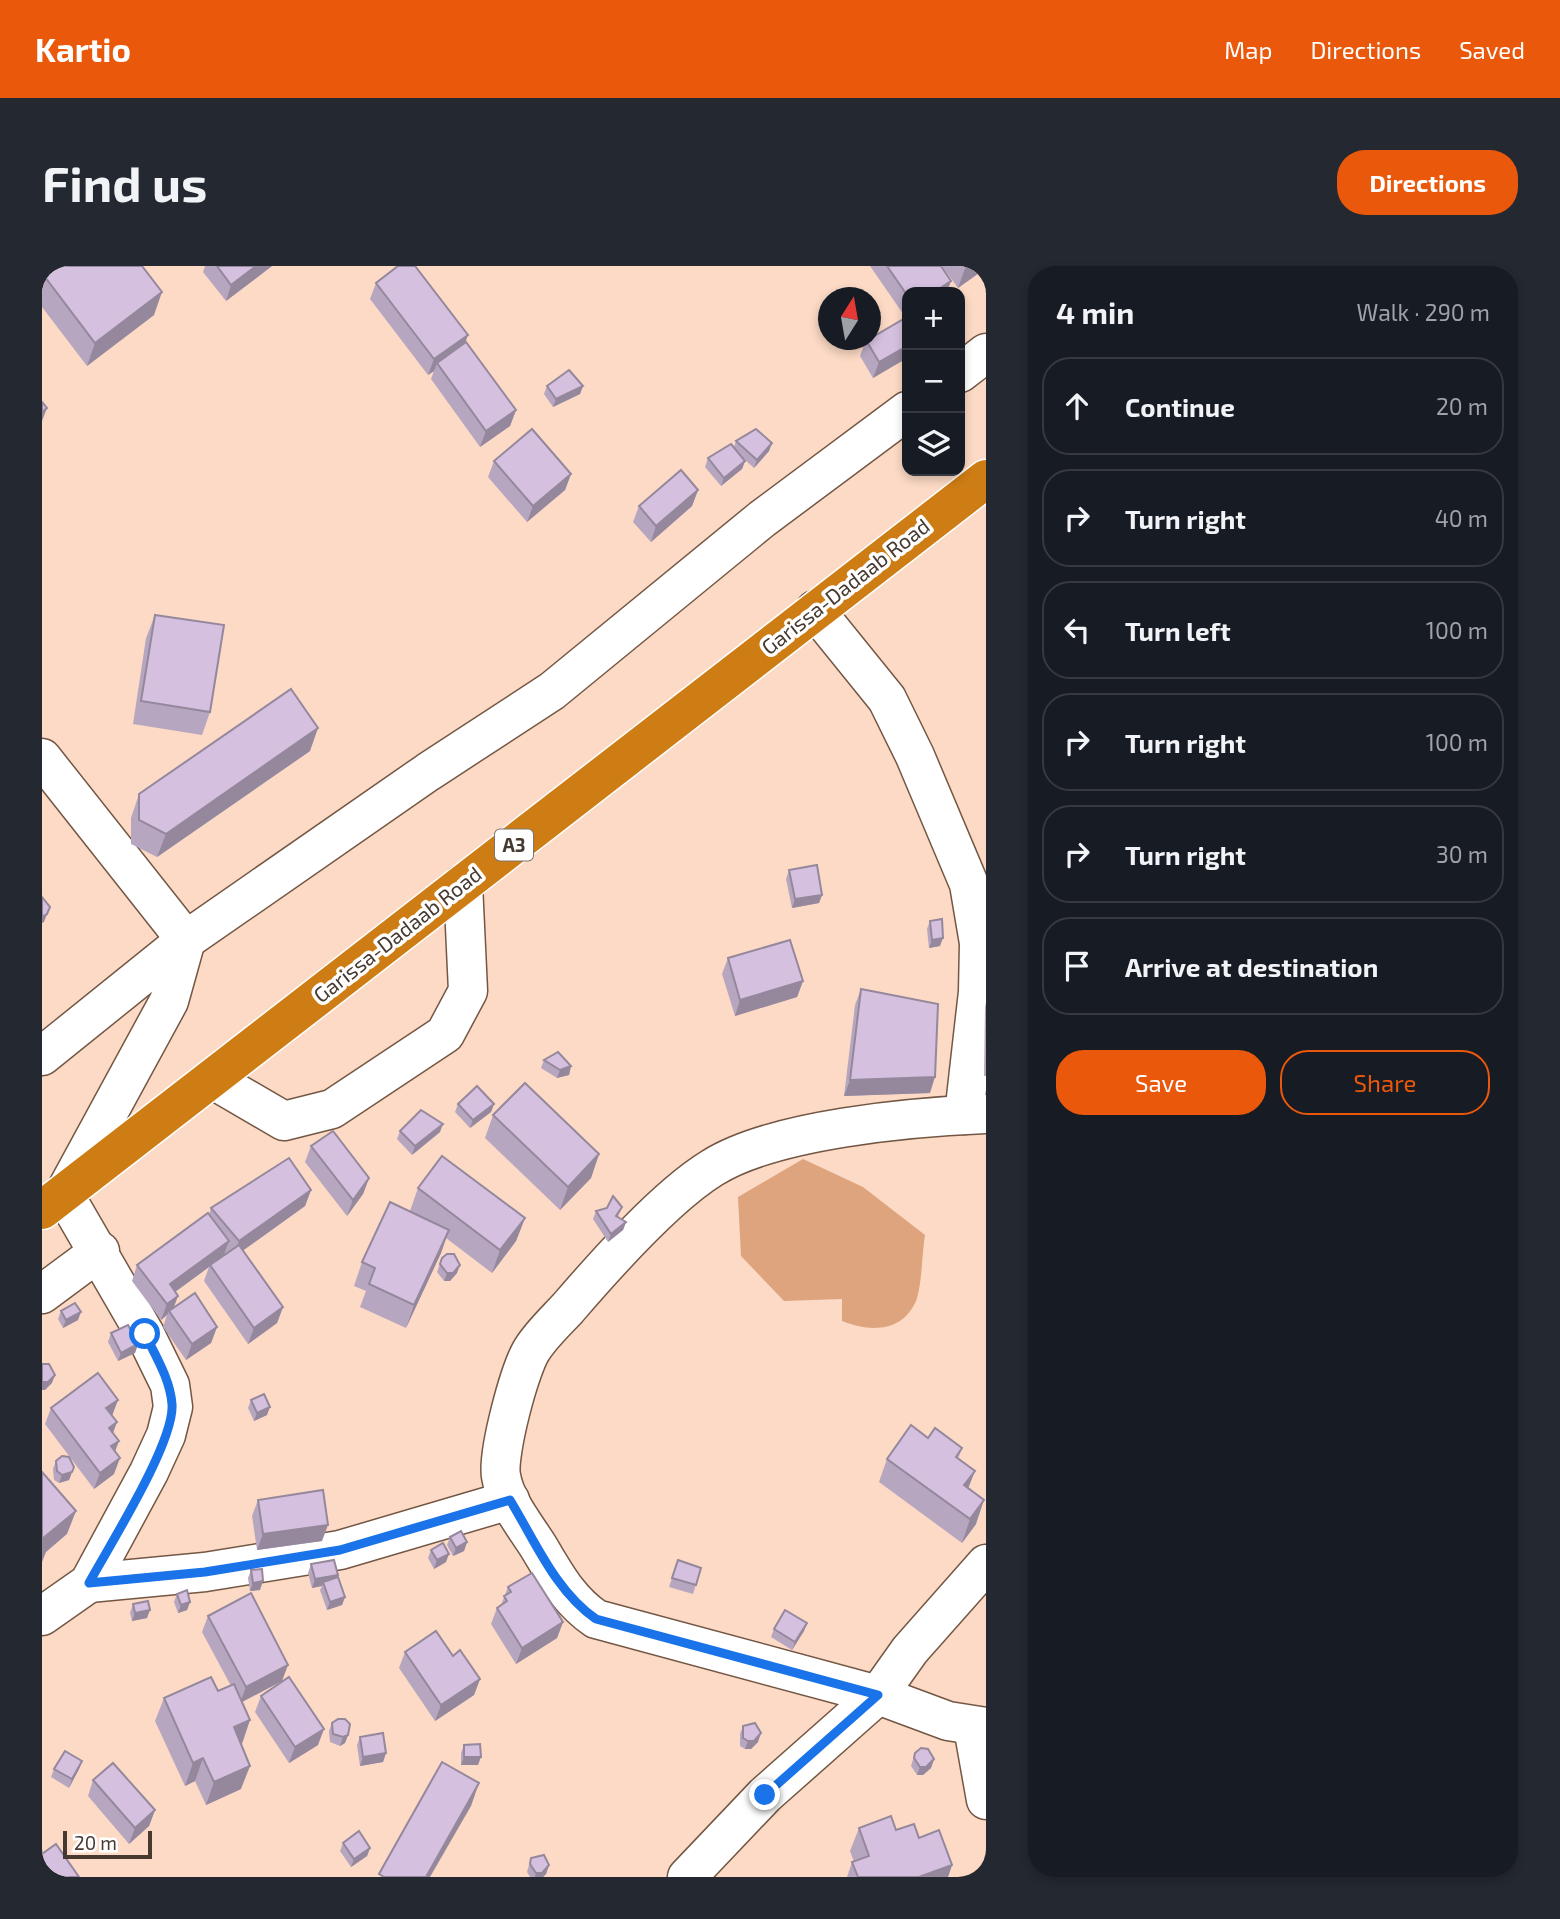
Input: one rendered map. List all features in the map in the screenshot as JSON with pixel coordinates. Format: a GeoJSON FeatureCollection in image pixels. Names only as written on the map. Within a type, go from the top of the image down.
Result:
{"type":"FeatureCollection","features":[{"type":"Feature","properties":{"kind":"highway","name":"Garissa-Dadaab Road"},"geometry":{"type":"LineString","coordinates":[[53,1202],[986,479]]}},
{"type":"Feature","properties":{"kind":"street"},"geometry":{"type":"LineString","coordinates":[[965,369],[986,353]]}},
{"type":"Feature","properties":{"kind":"street"},"geometry":{"type":"LineString","coordinates":[[42,1056],[186,940],[428,772],[552,691],[762,519],[904,413]]}},
{"type":"Feature","properties":{"kind":"street"},"geometry":{"type":"LineString","coordinates":[[815,610],[887,699],[915,756],[969,884],[979,943],[975,1115],[783,1138],[713,1167],[670,1202],[594,1277],[532,1349],[522,1373],[506,1435],[500,1473],[510,1500],[558,1582],[579,1608],[596,1619],[878,1695],[979,1727],[986,1800]]}},
{"type":"Feature","properties":{"kind":"street"},"geometry":{"type":"LineString","coordinates":[[42,758],[186,940]]}},
{"type":"Feature","properties":{"kind":"street"},"geometry":{"type":"LineString","coordinates":[[212,1079],[284,1121],[332,1109],[445,1034],[468,991],[463,884]]}},
{"type":"Feature","properties":{"kind":"street"},"geometry":{"type":"LineString","coordinates":[[42,1616],[89,1583],[166,1436],[173,1408],[170,1385],[100,1251],[53,1202],[169,1001],[186,940]]}},
{"type":"Feature","properties":{"kind":"street"},"geometry":{"type":"LineString","coordinates":[[42,1294],[100,1251]]}},
{"type":"Feature","properties":{"kind":"street"},"geometry":{"type":"LineString","coordinates":[[89,1583],[205,1572],[340,1550],[510,1500]]}},
{"type":"Feature","properties":{"kind":"street"},"geometry":{"type":"LineString","coordinates":[[687,1877],[765,1795],[878,1695],[910,1650],[986,1564]]}},
{"type":"Feature","properties":{"kind":"shaded area"},"geometry":{"type":"Polygon","coordinates":[[[803,1159],[863,1187],[925,1235],[916,1301],[910,1311],[894,1324],[874,1328],[842,1321],[842,1299],[784,1301],[741,1256],[738,1197],[803,1159]]]}},
{"type":"Feature","properties":{"kind":"building"},"geometry":{"type":"Polygon","coordinates":[[[42,266],[142,266],[162,292],[95,343],[42,273],[42,266]]]}},
{"type":"Feature","properties":{"kind":"building"},"geometry":{"type":"Polygon","coordinates":[[[217,266],[256,266],[231,285],[217,266]]]}},
{"type":"Feature","properties":{"kind":"building"},"geometry":{"type":"Polygon","coordinates":[[[398,266],[415,266],[468,335],[434,359],[376,283],[398,266]]]}},
{"type":"Feature","properties":{"kind":"building"},"geometry":{"type":"Polygon","coordinates":[[[887,266],[941,266],[951,281],[942,287],[902,288],[887,266]]]}},
{"type":"Feature","properties":{"kind":"building"},"geometry":{"type":"Polygon","coordinates":[[[902,320],[902,349],[879,362],[872,350],[881,350],[881,332],[902,320]]]}},
{"type":"Feature","properties":{"kind":"building"},"geometry":{"type":"Polygon","coordinates":[[[466,342],[516,410],[486,431],[437,363],[466,342]]]}},
{"type":"Feature","properties":{"kind":"building"},"geometry":{"type":"Polygon","coordinates":[[[569,370],[583,386],[556,399],[547,386],[569,370]]]}},
{"type":"Feature","properties":{"kind":"building"},"geometry":{"type":"Polygon","coordinates":[[[532,429],[571,474],[533,506],[494,461],[532,429]]]}},
{"type":"Feature","properties":{"kind":"building"},"geometry":{"type":"Polygon","coordinates":[[[756,429],[772,443],[757,460],[736,441],[756,429]]]}},
{"type":"Feature","properties":{"kind":"building"},"geometry":{"type":"Polygon","coordinates":[[[731,444],[745,461],[724,478],[708,458],[731,444]]]}},
{"type":"Feature","properties":{"kind":"building"},"geometry":{"type":"Polygon","coordinates":[[[681,470],[698,490],[656,526],[639,506],[681,470]]]}},
{"type":"Feature","properties":{"kind":"building"},"geometry":{"type":"Polygon","coordinates":[[[155,615],[224,625],[210,712],[141,701],[155,615]]]}},
{"type":"Feature","properties":{"kind":"building"},"geometry":{"type":"Polygon","coordinates":[[[291,689],[318,728],[166,834],[139,820],[139,794],[291,689]]]}},
{"type":"Feature","properties":{"kind":"building"},"geometry":{"type":"Polygon","coordinates":[[[817,865],[822,895],[795,899],[789,870],[817,865]]]}},
{"type":"Feature","properties":{"kind":"building"},"geometry":{"type":"Polygon","coordinates":[[[42,897],[50,907],[42,917],[42,897]]]}},
{"type":"Feature","properties":{"kind":"building"},"geometry":{"type":"Polygon","coordinates":[[[942,919],[943,938],[932,940],[930,921],[942,919]]]}},
{"type":"Feature","properties":{"kind":"building"},"geometry":{"type":"Polygon","coordinates":[[[790,940],[803,981],[740,1000],[728,958],[790,940]]]}},
{"type":"Feature","properties":{"kind":"building"},"geometry":{"type":"Polygon","coordinates":[[[861,989],[938,1004],[935,1077],[850,1080],[861,989]]]}},
{"type":"Feature","properties":{"kind":"building"},"geometry":{"type":"Polygon","coordinates":[[[558,1052],[571,1066],[560,1070],[544,1060],[558,1052]]]}},
{"type":"Feature","properties":{"kind":"building"},"geometry":{"type":"Polygon","coordinates":[[[525,1083],[599,1154],[568,1187],[493,1115],[525,1083]]]}},
{"type":"Feature","properties":{"kind":"building"},"geometry":{"type":"Polygon","coordinates":[[[477,1086],[494,1104],[473,1120],[458,1104],[477,1086]]]}},
{"type":"Feature","properties":{"kind":"building"},"geometry":{"type":"Polygon","coordinates":[[[421,1110],[443,1124],[415,1146],[400,1131],[421,1110]]]}},
{"type":"Feature","properties":{"kind":"building"},"geometry":{"type":"Polygon","coordinates":[[[333,1131],[369,1178],[353,1200],[311,1146],[333,1131]]]}},
{"type":"Feature","properties":{"kind":"building"},"geometry":{"type":"Polygon","coordinates":[[[442,1156],[525,1218],[500,1250],[418,1188],[442,1156]]]}},
{"type":"Feature","properties":{"kind":"building"},"geometry":{"type":"Polygon","coordinates":[[[289,1158],[311,1190],[239,1241],[211,1208],[289,1158]]]}},
{"type":"Feature","properties":{"kind":"building"},"geometry":{"type":"Polygon","coordinates":[[[613,1196],[622,1207],[616,1216],[626,1222],[611,1234],[596,1211],[607,1208],[613,1196]]]}},
{"type":"Feature","properties":{"kind":"building"},"geometry":{"type":"Polygon","coordinates":[[[390,1202],[449,1230],[414,1305],[369,1284],[375,1268],[362,1262],[390,1202]]]}},
{"type":"Feature","properties":{"kind":"building"},"geometry":{"type":"Polygon","coordinates":[[[208,1213],[229,1241],[170,1284],[178,1296],[167,1304],[137,1265],[208,1213]]]}},
{"type":"Feature","properties":{"kind":"building"},"geometry":{"type":"Polygon","coordinates":[[[239,1245],[283,1307],[254,1328],[210,1265],[239,1245]]]}},
{"type":"Feature","properties":{"kind":"building"},"geometry":{"type":"Polygon","coordinates":[[[447,1254],[454,1254],[460,1265],[453,1273],[447,1273],[440,1264],[447,1254]]]}},
{"type":"Feature","properties":{"kind":"building"},"geometry":{"type":"Polygon","coordinates":[[[195,1293],[217,1327],[192,1344],[169,1311],[195,1293]]]}},
{"type":"Feature","properties":{"kind":"building"},"geometry":{"type":"Polygon","coordinates":[[[75,1303],[81,1312],[66,1320],[61,1311],[75,1303]]]}},
{"type":"Feature","properties":{"kind":"building"},"geometry":{"type":"Polygon","coordinates":[[[128,1325],[138,1344],[121,1353],[111,1333],[128,1325]]]}},
{"type":"Feature","properties":{"kind":"building"},"geometry":{"type":"Polygon","coordinates":[[[42,1364],[49,1364],[55,1375],[48,1382],[42,1382],[42,1364]]]}},
{"type":"Feature","properties":{"kind":"building"},"geometry":{"type":"Polygon","coordinates":[[[98,1373],[118,1400],[106,1408],[117,1422],[109,1428],[119,1441],[111,1446],[120,1458],[100,1473],[51,1408],[98,1373]]]}},
{"type":"Feature","properties":{"kind":"building"},"geometry":{"type":"Polygon","coordinates":[[[264,1394],[270,1407],[257,1413],[251,1400],[264,1394]]]}},
{"type":"Feature","properties":{"kind":"building"},"geometry":{"type":"Polygon","coordinates":[[[911,1425],[928,1438],[935,1428],[962,1448],[956,1457],[975,1471],[964,1485],[984,1500],[970,1519],[887,1459],[911,1425]]]}},
{"type":"Feature","properties":{"kind":"building"},"geometry":{"type":"Polygon","coordinates":[[[62,1456],[69,1457],[74,1467],[72,1472],[62,1475],[57,1471],[56,1461],[62,1456]]]}},
{"type":"Feature","properties":{"kind":"building"},"geometry":{"type":"Polygon","coordinates":[[[42,1472],[76,1511],[42,1539],[42,1472]]]}},
{"type":"Feature","properties":{"kind":"building"},"geometry":{"type":"Polygon","coordinates":[[[323,1490],[328,1525],[263,1534],[258,1500],[323,1490]]]}},
{"type":"Feature","properties":{"kind":"building"},"geometry":{"type":"Polygon","coordinates":[[[461,1531],[467,1542],[456,1548],[450,1537],[461,1531]]]}},
{"type":"Feature","properties":{"kind":"building"},"geometry":{"type":"Polygon","coordinates":[[[443,1543],[449,1554],[437,1560],[431,1550],[443,1543]]]}},
{"type":"Feature","properties":{"kind":"building"},"geometry":{"type":"Polygon","coordinates":[[[334,1560],[338,1575],[315,1579],[311,1564],[334,1560]]]}},
{"type":"Feature","properties":{"kind":"building"},"geometry":{"type":"Polygon","coordinates":[[[678,1560],[701,1568],[696,1585],[672,1578],[678,1560]]]}},
{"type":"Feature","properties":{"kind":"building"},"geometry":{"type":"Polygon","coordinates":[[[262,1569],[263,1581],[253,1583],[251,1570],[262,1569]]]}},
{"type":"Feature","properties":{"kind":"building"},"geometry":{"type":"Polygon","coordinates":[[[532,1573],[563,1622],[522,1648],[497,1608],[507,1601],[504,1596],[511,1592],[508,1587],[532,1573]]]}},
{"type":"Feature","properties":{"kind":"building"},"geometry":{"type":"Polygon","coordinates":[[[338,1577],[345,1597],[330,1602],[323,1582],[338,1577]]]}},
{"type":"Feature","properties":{"kind":"building"},"geometry":{"type":"Polygon","coordinates":[[[187,1590],[190,1602],[181,1605],[177,1594],[187,1590]]]}},
{"type":"Feature","properties":{"kind":"building"},"geometry":{"type":"Polygon","coordinates":[[[251,1593],[288,1665],[246,1687],[208,1616],[251,1593]]]}},
{"type":"Feature","properties":{"kind":"building"},"geometry":{"type":"Polygon","coordinates":[[[148,1601],[150,1610],[135,1613],[133,1604],[148,1601]]]}},
{"type":"Feature","properties":{"kind":"building"},"geometry":{"type":"Polygon","coordinates":[[[785,1610],[807,1623],[795,1642],[774,1629],[785,1610]]]}},
{"type":"Feature","properties":{"kind":"building"},"geometry":{"type":"Polygon","coordinates":[[[436,1631],[453,1656],[460,1650],[480,1679],[441,1705],[405,1652],[436,1631]]]}},
{"type":"Feature","properties":{"kind":"building"},"geometry":{"type":"Polygon","coordinates":[[[211,1677],[218,1691],[234,1684],[250,1720],[234,1727],[250,1766],[214,1782],[203,1758],[193,1763],[164,1698],[211,1677]]]}},
{"type":"Feature","properties":{"kind":"building"},"geometry":{"type":"Polygon","coordinates":[[[289,1677],[324,1729],[295,1747],[261,1696],[289,1677]]]}},
{"type":"Feature","properties":{"kind":"building"},"geometry":{"type":"Polygon","coordinates":[[[345,1719],[350,1724],[348,1735],[343,1737],[333,1734],[332,1723],[345,1719]]]}},
{"type":"Feature","properties":{"kind":"building"},"geometry":{"type":"Polygon","coordinates":[[[755,1723],[761,1733],[754,1741],[748,1741],[743,1738],[743,1726],[755,1723]]]}},
{"type":"Feature","properties":{"kind":"building"},"geometry":{"type":"Polygon","coordinates":[[[383,1733],[386,1753],[363,1757],[360,1737],[383,1733]]]}},
{"type":"Feature","properties":{"kind":"building"},"geometry":{"type":"Polygon","coordinates":[[[480,1744],[481,1757],[464,1757],[464,1745],[480,1744]]]}},
{"type":"Feature","properties":{"kind":"building"},"geometry":{"type":"Polygon","coordinates":[[[921,1748],[928,1749],[934,1759],[926,1767],[920,1767],[914,1758],[921,1748]]]}},
{"type":"Feature","properties":{"kind":"building"},"geometry":{"type":"Polygon","coordinates":[[[65,1751],[82,1761],[72,1779],[54,1769],[65,1751]]]}},
{"type":"Feature","properties":{"kind":"building"},"geometry":{"type":"Polygon","coordinates":[[[442,1762],[479,1783],[426,1877],[384,1877],[379,1874],[442,1762]]]}},
{"type":"Feature","properties":{"kind":"building"},"geometry":{"type":"Polygon","coordinates":[[[113,1763],[155,1810],[135,1828],[93,1780],[113,1763]]]}},
{"type":"Feature","properties":{"kind":"building"},"geometry":{"type":"Polygon","coordinates":[[[891,1816],[896,1830],[914,1824],[919,1838],[939,1830],[952,1865],[919,1877],[858,1877],[852,1862],[869,1856],[859,1828],[891,1816]]]}},
{"type":"Feature","properties":{"kind":"building"},"geometry":{"type":"Polygon","coordinates":[[[359,1831],[370,1848],[354,1859],[343,1843],[359,1831]]]}},
{"type":"Feature","properties":{"kind":"building"},"geometry":{"type":"Polygon","coordinates":[[[56,1844],[79,1877],[42,1877],[42,1854],[56,1844]]]}},
{"type":"Feature","properties":{"kind":"building"},"geometry":{"type":"Polygon","coordinates":[[[544,1855],[549,1865],[542,1873],[536,1873],[530,1864],[531,1858],[544,1855]]]}},
{"type":"Feature","properties":{"kind":"route"},"geometry":{"type":"LineString","coordinates":[[145,1334],[170,1385],[173,1408],[166,1436],[149,1472],[89,1583],[205,1572],[340,1550],[510,1500],[558,1582],[579,1608],[596,1619],[878,1695],[765,1795]]}}]}
